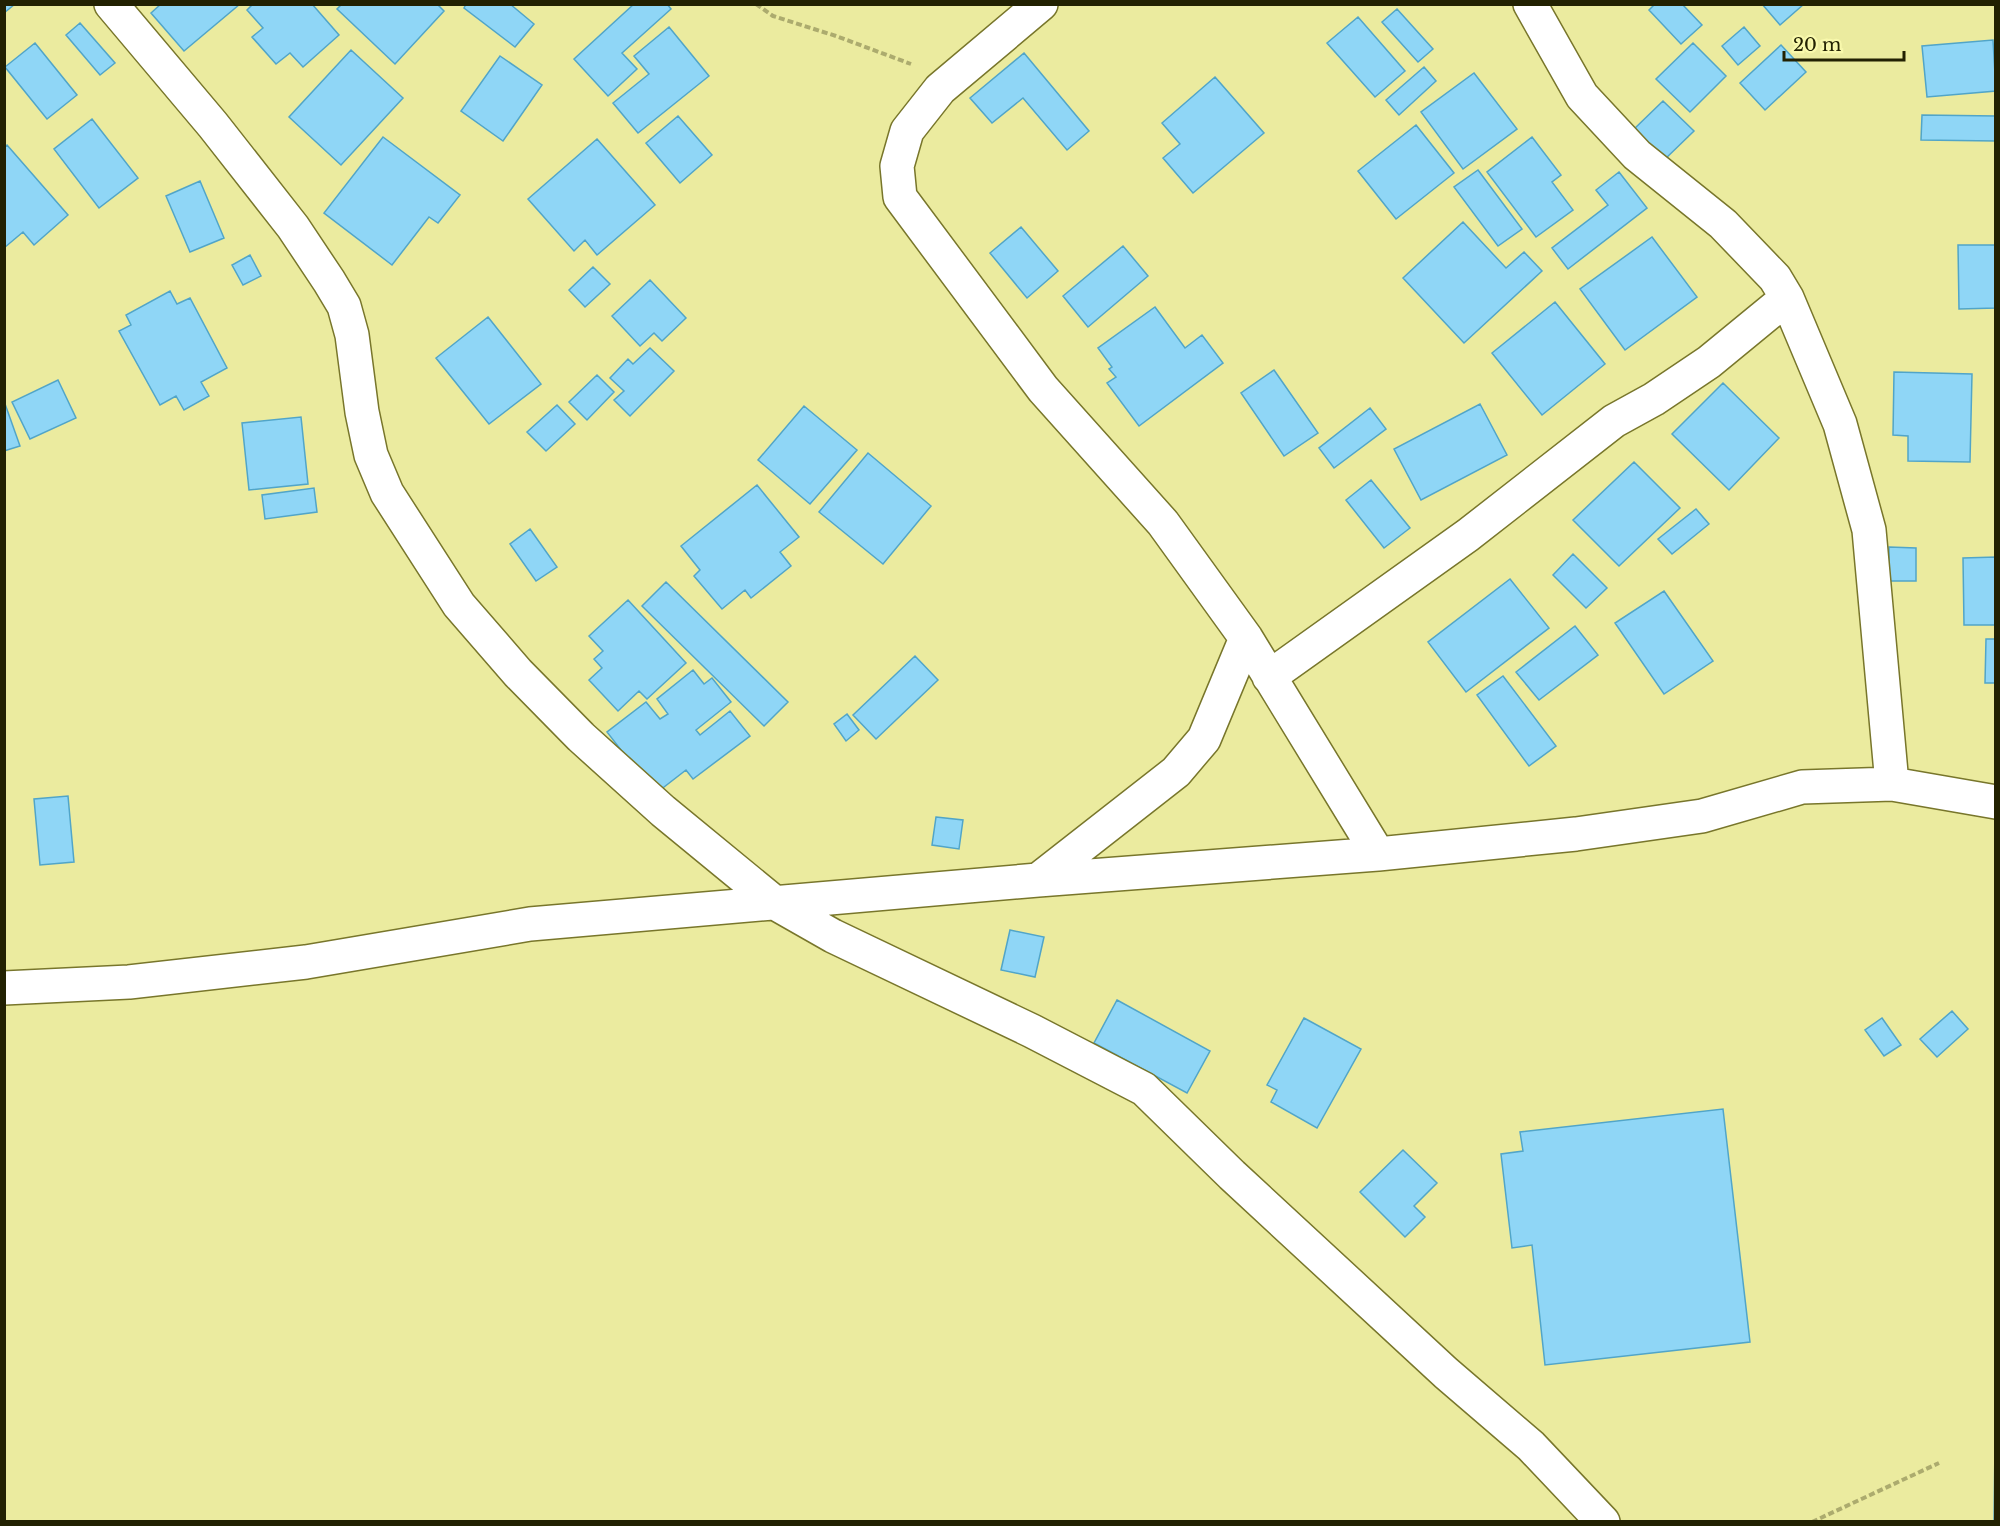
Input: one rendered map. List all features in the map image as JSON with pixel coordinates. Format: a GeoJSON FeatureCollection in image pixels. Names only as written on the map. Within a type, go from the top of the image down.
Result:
{"type":"FeatureCollection","features":[{"type":"Feature","properties":{"kind":"street"},"geometry":{"type":"LineString","coordinates":[[111,4],[213,125],[293,227],[344,306],[352,335],[362,412],[371,455],[387,493],[459,605],[519,673],[581,737],[663,811],[775,903],[833,936],[1032,1031],[1144,1089],[1232,1175],[1446,1373],[1532,1446],[1603,1521]]}},
{"type":"Feature","properties":{"kind":"street"},"geometry":{"type":"LineString","coordinates":[[1041,4],[940,88],[907,131],[897,166],[900,197],[1043,389],[1163,522],[1246,638],[1378,854]]}},
{"type":"Feature","properties":{"kind":"street"},"geometry":{"type":"LineString","coordinates":[[1530,4],[1582,96],[1637,155],[1723,224],[1775,278],[1787,298],[1840,424],[1869,530],[1892,784]]}},
{"type":"Feature","properties":{"kind":"street"},"geometry":{"type":"LineString","coordinates":[[1269,677],[1468,535],[1614,421],[1654,399],[1709,362],[1787,298]]}},
{"type":"Feature","properties":{"kind":"street"},"geometry":{"type":"LineString","coordinates":[[1038,880],[1176,772],[1204,739],[1246,638]]}},
{"type":"Feature","properties":{"kind":"street"},"geometry":{"type":"LineString","coordinates":[[4,988],[129,982],[306,962],[530,924],[1038,880],[1378,854],[1576,834],[1702,816],[1802,787],[1892,784],[1995,802]]}},
{"type":"Feature","properties":{"kind":"path"},"geometry":{"type":"LineString","coordinates":[[756,4],[773,16],[836,36],[905,63],[960,73]]}},
{"type":"Feature","properties":{"kind":"path"},"geometry":{"type":"LineString","coordinates":[[1812,1521],[1939,1463]]}},
{"type":"Feature","properties":{"kind":"building"},"geometry":{"type":"Polygon","coordinates":[[[4,4],[15,4],[4,13],[4,4]]]}},
{"type":"Feature","properties":{"kind":"building"},"geometry":{"type":"Polygon","coordinates":[[[161,4],[240,4],[184,51],[151,13],[161,4]]]}},
{"type":"Feature","properties":{"kind":"building"},"geometry":{"type":"Polygon","coordinates":[[[253,4],[312,4],[339,35],[303,67],[290,53],[276,64],[252,37],[263,28],[247,10],[253,4]]]}},
{"type":"Feature","properties":{"kind":"building"},"geometry":{"type":"Polygon","coordinates":[[[342,4],[437,4],[444,11],[395,64],[337,9],[342,4]]]}},
{"type":"Feature","properties":{"kind":"building"},"geometry":{"type":"Polygon","coordinates":[[[466,4],[510,4],[534,24],[515,47],[464,8],[466,4]]]}},
{"type":"Feature","properties":{"kind":"building"},"geometry":{"type":"Polygon","coordinates":[[[634,4],[667,4],[671,9],[622,53],[637,69],[608,96],[574,59],[634,4]]]}},
{"type":"Feature","properties":{"kind":"building"},"geometry":{"type":"Polygon","coordinates":[[[1655,4],[1682,4],[1702,25],[1681,44],[1649,10],[1655,4]]]}},
{"type":"Feature","properties":{"kind":"building"},"geometry":{"type":"Polygon","coordinates":[[[1762,4],[1804,4],[1780,25],[1762,4]]]}},
{"type":"Feature","properties":{"kind":"building"},"geometry":{"type":"Polygon","coordinates":[[[1397,9],[1433,49],[1418,62],[1382,22],[1397,9]]]}},
{"type":"Feature","properties":{"kind":"building"},"geometry":{"type":"Polygon","coordinates":[[[1358,17],[1405,71],[1375,97],[1327,43],[1358,17]]]}},
{"type":"Feature","properties":{"kind":"building"},"geometry":{"type":"Polygon","coordinates":[[[80,23],[115,63],[100,75],[66,35],[80,23]]]}},
{"type":"Feature","properties":{"kind":"building"},"geometry":{"type":"Polygon","coordinates":[[[669,27],[709,76],[638,133],[613,103],[649,74],[634,56],[669,27]]]}},
{"type":"Feature","properties":{"kind":"building"},"geometry":{"type":"Polygon","coordinates":[[[1744,27],[1760,46],[1738,65],[1722,46],[1744,27]]]}},
{"type":"Feature","properties":{"kind":"building"},"geometry":{"type":"Polygon","coordinates":[[[1993,40],[1996,91],[1927,97],[1922,46],[1993,40]]]}},
{"type":"Feature","properties":{"kind":"building"},"geometry":{"type":"Polygon","coordinates":[[[35,43],[77,95],[47,119],[5,67],[35,43]]]}},
{"type":"Feature","properties":{"kind":"building"},"geometry":{"type":"Polygon","coordinates":[[[1693,43],[1726,76],[1690,112],[1656,79],[1693,43]]]}},
{"type":"Feature","properties":{"kind":"building"},"geometry":{"type":"Polygon","coordinates":[[[1781,45],[1806,72],[1765,110],[1740,83],[1781,45]]]}},
{"type":"Feature","properties":{"kind":"building"},"geometry":{"type":"Polygon","coordinates":[[[351,50],[403,98],[341,165],[289,117],[351,50]]]}},
{"type":"Feature","properties":{"kind":"building"},"geometry":{"type":"Polygon","coordinates":[[[1024,53],[1089,131],[1067,150],[1023,98],[992,123],[970,98],[1024,53]]]}},
{"type":"Feature","properties":{"kind":"building"},"geometry":{"type":"Polygon","coordinates":[[[500,56],[542,85],[503,141],[461,111],[500,56]]]}},
{"type":"Feature","properties":{"kind":"building"},"geometry":{"type":"Polygon","coordinates":[[[1424,67],[1436,81],[1399,115],[1386,100],[1424,67]]]}},
{"type":"Feature","properties":{"kind":"building"},"geometry":{"type":"Polygon","coordinates":[[[1474,73],[1517,129],[1463,169],[1421,112],[1474,73]]]}},
{"type":"Feature","properties":{"kind":"building"},"geometry":{"type":"Polygon","coordinates":[[[1215,77],[1264,133],[1193,193],[1163,158],[1180,144],[1162,123],[1215,77]]]}},
{"type":"Feature","properties":{"kind":"building"},"geometry":{"type":"Polygon","coordinates":[[[1663,101],[1694,131],[1662,162],[1632,131],[1663,101]]]}},
{"type":"Feature","properties":{"kind":"building"},"geometry":{"type":"Polygon","coordinates":[[[1922,115],[1996,116],[1996,141],[1921,140],[1922,115]]]}},
{"type":"Feature","properties":{"kind":"building"},"geometry":{"type":"Polygon","coordinates":[[[678,116],[712,155],[680,183],[646,143],[678,116]]]}},
{"type":"Feature","properties":{"kind":"building"},"geometry":{"type":"Polygon","coordinates":[[[92,119],[138,178],[99,208],[54,149],[92,119]]]}},
{"type":"Feature","properties":{"kind":"building"},"geometry":{"type":"Polygon","coordinates":[[[1416,125],[1454,173],[1396,219],[1358,171],[1416,125]]]}},
{"type":"Feature","properties":{"kind":"building"},"geometry":{"type":"Polygon","coordinates":[[[383,137],[460,195],[438,223],[429,217],[392,265],[324,213],[383,137]]]}},
{"type":"Feature","properties":{"kind":"building"},"geometry":{"type":"Polygon","coordinates":[[[1532,137],[1561,175],[1552,182],[1573,210],[1536,237],[1487,172],[1532,137]]]}},
{"type":"Feature","properties":{"kind":"building"},"geometry":{"type":"Polygon","coordinates":[[[597,139],[655,205],[597,255],[585,240],[574,251],[528,199],[597,139]]]}},
{"type":"Feature","properties":{"kind":"building"},"geometry":{"type":"Polygon","coordinates":[[[7,145],[68,215],[34,245],[23,232],[4,248],[4,148],[7,145]]]}},
{"type":"Feature","properties":{"kind":"building"},"geometry":{"type":"Polygon","coordinates":[[[1478,170],[1522,229],[1498,246],[1454,187],[1478,170]]]}},
{"type":"Feature","properties":{"kind":"building"},"geometry":{"type":"Polygon","coordinates":[[[1619,172],[1647,208],[1568,269],[1552,248],[1608,205],[1596,190],[1619,172]]]}},
{"type":"Feature","properties":{"kind":"building"},"geometry":{"type":"Polygon","coordinates":[[[200,181],[224,238],[190,252],[166,196],[200,181]]]}},
{"type":"Feature","properties":{"kind":"building"},"geometry":{"type":"Polygon","coordinates":[[[1463,222],[1506,268],[1524,252],[1542,271],[1464,343],[1403,278],[1463,222]]]}},
{"type":"Feature","properties":{"kind":"building"},"geometry":{"type":"Polygon","coordinates":[[[1021,227],[1058,271],[1027,298],[990,253],[1021,227]]]}},
{"type":"Feature","properties":{"kind":"building"},"geometry":{"type":"Polygon","coordinates":[[[1652,237],[1697,297],[1625,350],[1580,289],[1652,237]]]}},
{"type":"Feature","properties":{"kind":"building"},"geometry":{"type":"Polygon","coordinates":[[[1958,245],[1996,245],[1996,308],[1959,309],[1958,245]]]}},
{"type":"Feature","properties":{"kind":"building"},"geometry":{"type":"Polygon","coordinates":[[[1123,246],[1148,276],[1088,327],[1063,296],[1123,246]]]}},
{"type":"Feature","properties":{"kind":"building"},"geometry":{"type":"Polygon","coordinates":[[[250,255],[261,276],[243,285],[232,265],[250,255]]]}},
{"type":"Feature","properties":{"kind":"building"},"geometry":{"type":"Polygon","coordinates":[[[593,267],[610,284],[585,307],[569,290],[593,267]]]}},
{"type":"Feature","properties":{"kind":"building"},"geometry":{"type":"Polygon","coordinates":[[[650,280],[686,318],[662,341],[654,333],[640,346],[612,316],[650,280]]]}},
{"type":"Feature","properties":{"kind":"building"},"geometry":{"type":"Polygon","coordinates":[[[170,291],[177,304],[190,298],[227,368],[201,382],[209,396],[184,410],[176,396],[160,405],[119,331],[131,325],[126,315],[170,291]]]}},
{"type":"Feature","properties":{"kind":"building"},"geometry":{"type":"Polygon","coordinates":[[[1555,302],[1605,364],[1542,415],[1492,353],[1555,302]]]}},
{"type":"Feature","properties":{"kind":"building"},"geometry":{"type":"Polygon","coordinates":[[[1155,307],[1185,348],[1202,335],[1223,363],[1139,426],[1107,383],[1116,377],[1109,369],[1112,367],[1098,348],[1155,307]]]}},
{"type":"Feature","properties":{"kind":"building"},"geometry":{"type":"Polygon","coordinates":[[[488,317],[541,384],[489,424],[436,358],[488,317]]]}},
{"type":"Feature","properties":{"kind":"building"},"geometry":{"type":"Polygon","coordinates":[[[650,348],[674,371],[630,416],[614,400],[624,391],[610,378],[628,359],[633,364],[650,348]]]}},
{"type":"Feature","properties":{"kind":"building"},"geometry":{"type":"Polygon","coordinates":[[[1274,370],[1318,433],[1284,456],[1241,393],[1274,370]]]}},
{"type":"Feature","properties":{"kind":"building"},"geometry":{"type":"Polygon","coordinates":[[[1894,372],[1972,374],[1970,462],[1908,461],[1908,436],[1893,435],[1894,372]]]}},
{"type":"Feature","properties":{"kind":"building"},"geometry":{"type":"Polygon","coordinates":[[[597,375],[614,392],[587,420],[569,402],[597,375]]]}},
{"type":"Feature","properties":{"kind":"building"},"geometry":{"type":"Polygon","coordinates":[[[58,380],[76,418],[30,439],[12,402],[58,380]]]}},
{"type":"Feature","properties":{"kind":"building"},"geometry":{"type":"Polygon","coordinates":[[[1723,383],[1779,438],[1729,490],[1672,434],[1723,383]]]}},
{"type":"Feature","properties":{"kind":"building"},"geometry":{"type":"Polygon","coordinates":[[[4,401],[20,446],[4,451],[4,401]]]}},
{"type":"Feature","properties":{"kind":"building"},"geometry":{"type":"Polygon","coordinates":[[[1480,404],[1507,455],[1421,500],[1394,449],[1480,404]]]}},
{"type":"Feature","properties":{"kind":"building"},"geometry":{"type":"Polygon","coordinates":[[[557,405],[575,424],[546,451],[527,432],[557,405]]]}},
{"type":"Feature","properties":{"kind":"building"},"geometry":{"type":"Polygon","coordinates":[[[804,406],[857,450],[810,504],[758,460],[804,406]]]}},
{"type":"Feature","properties":{"kind":"building"},"geometry":{"type":"Polygon","coordinates":[[[1370,408],[1386,429],[1334,468],[1319,448],[1370,408]]]}},
{"type":"Feature","properties":{"kind":"building"},"geometry":{"type":"Polygon","coordinates":[[[301,417],[308,484],[249,490],[242,423],[301,417]]]}},
{"type":"Feature","properties":{"kind":"building"},"geometry":{"type":"Polygon","coordinates":[[[868,453],[931,506],[883,564],[819,512],[868,453]]]}},
{"type":"Feature","properties":{"kind":"building"},"geometry":{"type":"Polygon","coordinates":[[[1634,462],[1680,508],[1619,566],[1573,520],[1634,462]]]}},
{"type":"Feature","properties":{"kind":"building"},"geometry":{"type":"Polygon","coordinates":[[[1371,480],[1410,528],[1384,548],[1346,500],[1371,480]]]}},
{"type":"Feature","properties":{"kind":"building"},"geometry":{"type":"Polygon","coordinates":[[[757,485],[799,537],[780,552],[791,566],[751,598],[745,590],[722,609],[694,576],[700,570],[681,546],[757,485]]]}},
{"type":"Feature","properties":{"kind":"building"},"geometry":{"type":"Polygon","coordinates":[[[314,488],[317,512],[265,519],[262,495],[314,488]]]}},
{"type":"Feature","properties":{"kind":"building"},"geometry":{"type":"Polygon","coordinates":[[[1696,509],[1709,524],[1672,554],[1658,539],[1696,509]]]}},
{"type":"Feature","properties":{"kind":"building"},"geometry":{"type":"Polygon","coordinates":[[[530,529],[557,567],[536,581],[510,544],[530,529]]]}},
{"type":"Feature","properties":{"kind":"building"},"geometry":{"type":"Polygon","coordinates":[[[1889,547],[1916,548],[1916,581],[1889,581],[1889,547]]]}},
{"type":"Feature","properties":{"kind":"building"},"geometry":{"type":"Polygon","coordinates":[[[1573,554],[1607,588],[1586,608],[1553,575],[1573,554]]]}},
{"type":"Feature","properties":{"kind":"building"},"geometry":{"type":"Polygon","coordinates":[[[1996,557],[1996,625],[1964,625],[1963,558],[1996,557]]]}},
{"type":"Feature","properties":{"kind":"building"},"geometry":{"type":"Polygon","coordinates":[[[1510,579],[1549,628],[1466,692],[1428,642],[1510,579]]]}},
{"type":"Feature","properties":{"kind":"building"},"geometry":{"type":"Polygon","coordinates":[[[666,582],[788,702],[764,726],[642,606],[666,582]]]}},
{"type":"Feature","properties":{"kind":"building"},"geometry":{"type":"Polygon","coordinates":[[[1664,591],[1713,661],[1664,694],[1615,623],[1664,591]]]}},
{"type":"Feature","properties":{"kind":"building"},"geometry":{"type":"Polygon","coordinates":[[[628,600],[686,663],[647,699],[639,691],[618,711],[589,680],[602,668],[594,659],[603,651],[589,636],[628,600]]]}},
{"type":"Feature","properties":{"kind":"building"},"geometry":{"type":"Polygon","coordinates":[[[1575,626],[1598,655],[1539,700],[1516,672],[1575,626]]]}},
{"type":"Feature","properties":{"kind":"building"},"geometry":{"type":"Polygon","coordinates":[[[1986,639],[1996,639],[1996,683],[1985,683],[1986,639]]]}},
{"type":"Feature","properties":{"kind":"building"},"geometry":{"type":"Polygon","coordinates":[[[915,656],[938,680],[876,739],[853,715],[915,656]]]}},
{"type":"Feature","properties":{"kind":"building"},"geometry":{"type":"Polygon","coordinates":[[[693,670],[704,684],[712,678],[731,702],[696,730],[700,735],[730,711],[750,736],[693,779],[686,770],[655,794],[607,732],[646,702],[660,719],[668,714],[657,699],[693,670]]]}},
{"type":"Feature","properties":{"kind":"building"},"geometry":{"type":"Polygon","coordinates":[[[1503,676],[1556,746],[1529,766],[1477,695],[1503,676]]]}},
{"type":"Feature","properties":{"kind":"building"},"geometry":{"type":"Polygon","coordinates":[[[847,714],[859,730],[846,741],[834,724],[847,714]]]}},
{"type":"Feature","properties":{"kind":"building"},"geometry":{"type":"Polygon","coordinates":[[[68,796],[74,862],[40,865],[34,799],[68,796]]]}},
{"type":"Feature","properties":{"kind":"building"},"geometry":{"type":"Polygon","coordinates":[[[936,817],[963,820],[959,849],[932,845],[936,817]]]}},
{"type":"Feature","properties":{"kind":"building"},"geometry":{"type":"Polygon","coordinates":[[[1010,930],[1044,937],[1035,977],[1001,970],[1010,930]]]}},
{"type":"Feature","properties":{"kind":"building"},"geometry":{"type":"Polygon","coordinates":[[[1117,1000],[1210,1051],[1187,1093],[1094,1043],[1117,1000]]]}},
{"type":"Feature","properties":{"kind":"building"},"geometry":{"type":"Polygon","coordinates":[[[1952,1011],[1968,1029],[1937,1057],[1920,1039],[1952,1011]]]}},
{"type":"Feature","properties":{"kind":"building"},"geometry":{"type":"Polygon","coordinates":[[[1304,1018],[1361,1049],[1317,1128],[1271,1102],[1277,1090],[1267,1085],[1304,1018]]]}},
{"type":"Feature","properties":{"kind":"building"},"geometry":{"type":"Polygon","coordinates":[[[1882,1018],[1901,1045],[1884,1056],[1865,1030],[1882,1018]]]}},
{"type":"Feature","properties":{"kind":"building"},"geometry":{"type":"Polygon","coordinates":[[[1723,1109],[1750,1342],[1545,1365],[1532,1245],[1512,1248],[1501,1154],[1523,1151],[1520,1132],[1723,1109]]]}},
{"type":"Feature","properties":{"kind":"building"},"geometry":{"type":"Polygon","coordinates":[[[1403,1150],[1437,1183],[1414,1206],[1425,1217],[1405,1237],[1360,1192],[1403,1150]]]}},
{"type":"Feature","properties":{"kind":"building"},"geometry":{"type":"Polygon","coordinates":[[[1995,1444],[1996,1522],[1994,1522],[1995,1444]]]}}]}
